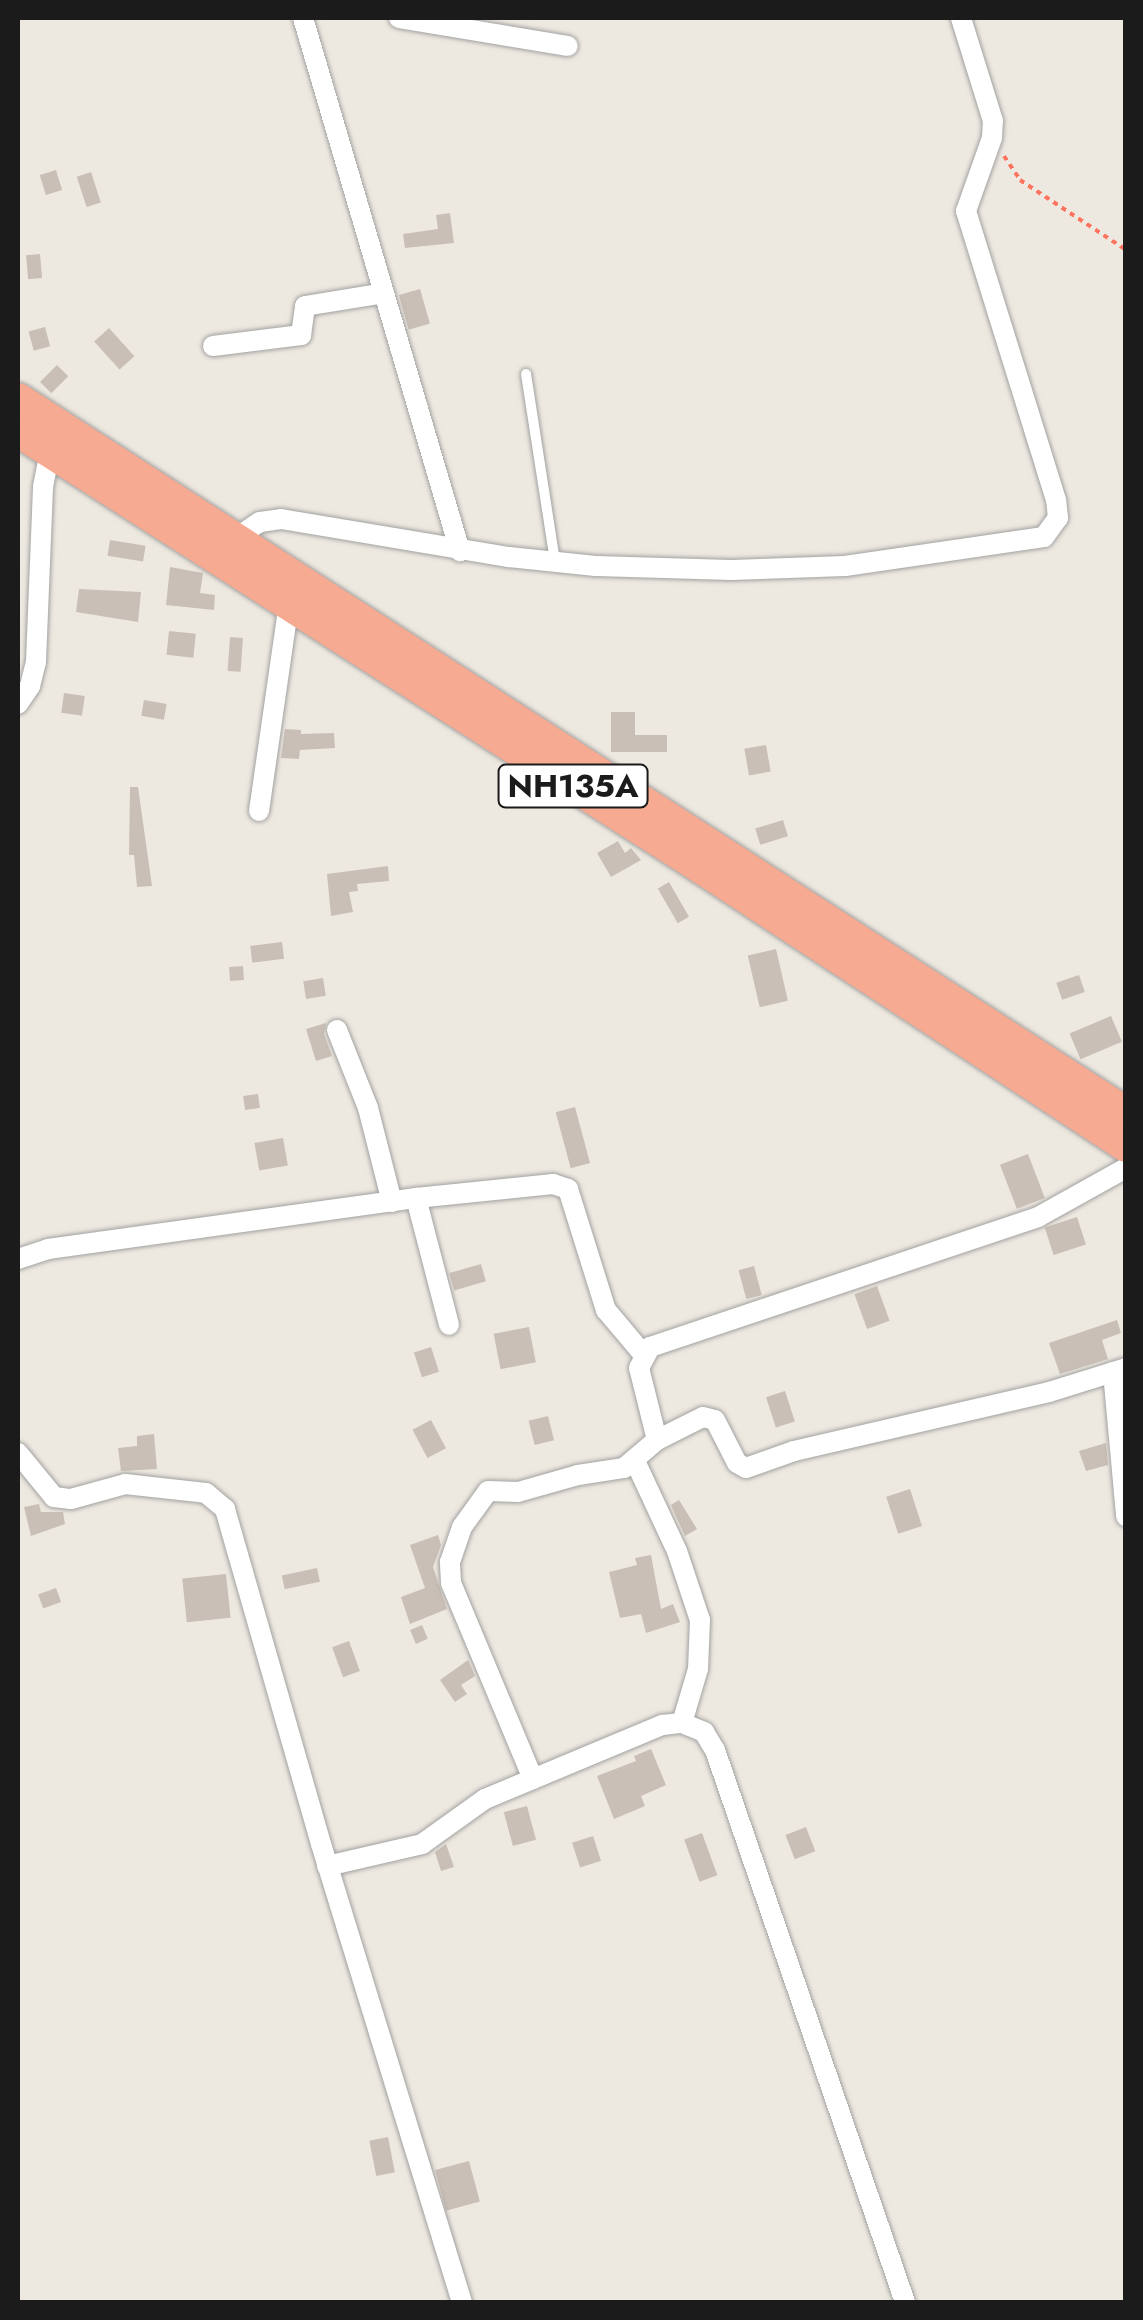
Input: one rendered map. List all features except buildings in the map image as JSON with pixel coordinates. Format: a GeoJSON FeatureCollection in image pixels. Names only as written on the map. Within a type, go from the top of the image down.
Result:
{"type":"FeatureCollection","features":[{"type":"Feature","properties":{"kind":"highway","name":"NH135A"},"geometry":{"type":"LineString","coordinates":[[18,400],[1126,1113]]}},
{"type":"Feature","properties":{"kind":"highway","name":"NH135A"},"geometry":{"type":"LineString","coordinates":[[18,431],[877,981],[1126,1146]]}},
{"type":"Feature","properties":{"kind":"street"},"geometry":{"type":"LineString","coordinates":[[303,18],[460,551]]}},
{"type":"Feature","properties":{"kind":"street"},"geometry":{"type":"LineString","coordinates":[[398,18],[568,46]]}},
{"type":"Feature","properties":{"kind":"street"},"geometry":{"type":"LineString","coordinates":[[233,540],[260,522],[281,520],[460,551],[555,562],[732,570],[845,566],[1032,541],[1054,528],[1056,500],[966,210],[992,138],[988,97],[961,18]]}},
{"type":"Feature","properties":{"kind":"street"},"geometry":{"type":"LineString","coordinates":[[213,346],[301,335],[305,306],[384,292]]}},
{"type":"Feature","properties":{"kind":"street"},"geometry":{"type":"LineString","coordinates":[[18,704],[30,686],[36,662],[43,487],[50,452]]}},
{"type":"Feature","properties":{"kind":"street"},"geometry":{"type":"LineString","coordinates":[[259,811],[289,604]]}},
{"type":"Feature","properties":{"kind":"street"},"geometry":{"type":"LineString","coordinates":[[337,1030],[368,1108],[392,1202]]}},
{"type":"Feature","properties":{"kind":"street"},"geometry":{"type":"LineString","coordinates":[[656,1440],[639,1368],[643,1354],[660,1341],[1038,1217],[1126,1168]]}},
{"type":"Feature","properties":{"kind":"street"},"geometry":{"type":"LineString","coordinates":[[18,1259],[85,1243],[416,1198],[553,1184],[568,1189],[606,1310],[643,1354]]}},
{"type":"Feature","properties":{"kind":"street"},"geometry":{"type":"LineString","coordinates":[[416,1198],[449,1325]]}},
{"type":"Feature","properties":{"kind":"street"},"geometry":{"type":"LineString","coordinates":[[532,1779],[456,1599],[450,1562],[462,1526],[488,1491],[518,1492],[578,1475],[611,1472],[635,1461],[656,1440],[708,1416],[739,1466],[750,1468],[794,1452],[1049,1392],[1119,1370],[1126,1516]]}},
{"type":"Feature","properties":{"kind":"street"},"geometry":{"type":"LineString","coordinates":[[18,1453],[46,1492],[62,1498],[125,1484],[206,1493],[220,1502],[462,2302]]}},
{"type":"Feature","properties":{"kind":"street"},"geometry":{"type":"LineString","coordinates":[[635,1461],[677,1550],[700,1620],[698,1668],[682,1722]]}},
{"type":"Feature","properties":{"kind":"street"},"geometry":{"type":"LineString","coordinates":[[18,1489],[40,1483]]}},
{"type":"Feature","properties":{"kind":"street"},"geometry":{"type":"LineString","coordinates":[[327,1866],[422,1844],[486,1799],[662,1726],[682,1722],[704,1732],[716,1750],[905,2302]]}},
{"type":"Feature","properties":{"kind":"lane"},"geometry":{"type":"LineString","coordinates":[[526,374],[555,562]]}},
{"type":"Feature","properties":{"kind":"path"},"geometry":{"type":"LineString","coordinates":[[992,138],[1020,180],[1126,250]]}}]}
